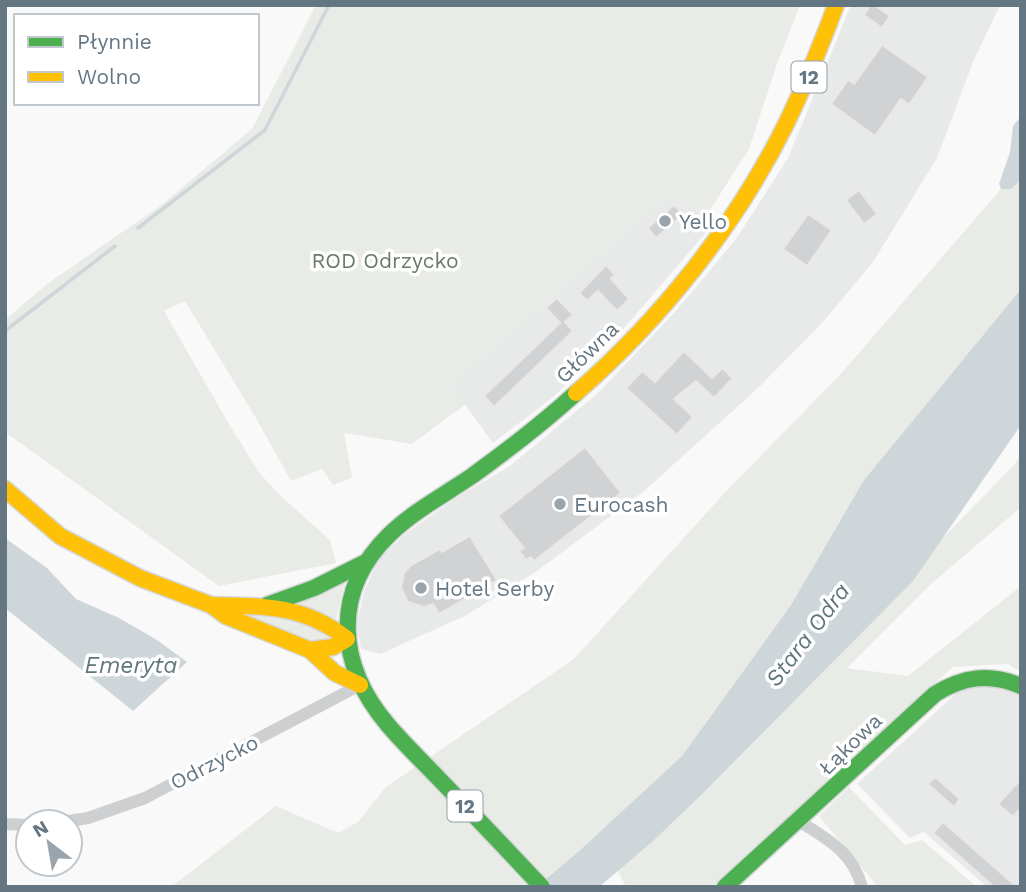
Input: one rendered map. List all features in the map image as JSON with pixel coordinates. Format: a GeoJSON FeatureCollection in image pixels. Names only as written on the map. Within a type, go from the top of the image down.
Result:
{"type":"FeatureCollection","features":[{"type":"Feature","properties":{"kind":"main road","name":"Główna"},"geometry":{"type":"LineString","coordinates":[[360,685],[352,666],[347,639],[350,600],[366,562],[378,545],[399,526],[509,449],[578,391],[646,324],[694,270],[734,214],[775,146],[807,82],[836,5]]}},
{"type":"Feature","properties":{"kind":"main road"},"geometry":{"type":"LineString","coordinates":[[5,489],[60,536],[140,578],[211,605],[226,616],[310,650],[335,673],[360,685]]}},
{"type":"Feature","properties":{"kind":"main road"},"geometry":{"type":"LineString","coordinates":[[265,606],[314,588],[366,562]]}},
{"type":"Feature","properties":{"kind":"main road"},"geometry":{"type":"LineString","coordinates":[[211,605],[265,606],[313,617],[329,623],[347,639],[333,648],[310,650]]}},
{"type":"Feature","properties":{"kind":"main road","name":"Łąkowa"},"geometry":{"type":"LineString","coordinates":[[725,887],[945,687],[979,676],[1005,679],[1021,686]]}},
{"type":"Feature","properties":{"kind":"main road","name":"12"},"geometry":{"type":"LineString","coordinates":[[360,685],[387,724],[542,887]]}},
{"type":"Feature","properties":{"kind":"street","name":"Odrzycko"},"geometry":{"type":"LineString","coordinates":[[84,819],[145,798],[360,685]]}},
{"type":"Feature","properties":{"kind":"street"},"geometry":{"type":"LineString","coordinates":[[799,821],[838,846],[858,874],[862,887]]}},
{"type":"Feature","properties":{"kind":"shaded area"},"geometry":{"type":"Polygon","coordinates":[[[851,5],[1000,5],[973,62],[937,158],[873,262],[823,322],[757,389],[643,492],[537,571],[465,616],[380,654],[361,649],[357,624],[364,592],[377,561],[405,534],[456,498],[510,466],[598,393],[675,312],[736,239],[788,158],[851,5]]]}},
{"type":"Feature","properties":{"kind":"shaded area"},"geometry":{"type":"Polygon","coordinates":[[[667,197],[708,213],[716,221],[619,334],[552,398],[493,443],[451,385],[667,197]]]}},
{"type":"Feature","properties":{"kind":"shaded area"},"geometry":{"type":"Polygon","coordinates":[[[988,684],[1021,691],[1021,887],[987,887],[924,832],[910,838],[857,784],[960,690],[988,684]]]}},
{"type":"Feature","properties":{"kind":"green space","name":"ROD Odrzycko"},"geometry":{"type":"Polygon","coordinates":[[[316,5],[800,5],[749,149],[708,213],[667,197],[451,385],[466,404],[412,444],[344,433],[352,478],[333,485],[322,469],[291,481],[185,301],[164,311],[260,474],[330,540],[336,563],[219,586],[5,432],[5,320],[47,284],[160,206],[252,129],[316,5]]]}},
{"type":"Feature","properties":{"kind":"green space"},"geometry":{"type":"Polygon","coordinates":[[[1021,180],[1021,289],[864,480],[791,605],[682,756],[578,852],[535,887],[171,887],[276,806],[338,833],[358,822],[386,787],[574,659],[730,487],[839,376],[1001,189],[1011,189],[1021,180]]]}},
{"type":"Feature","properties":{"kind":"green space"},"geometry":{"type":"Polygon","coordinates":[[[1021,454],[1021,507],[932,583],[847,668],[908,676],[1021,586],[1021,672],[1008,664],[953,667],[712,887],[626,887],[615,865],[902,580],[1014,465],[1021,454]]]}},
{"type":"Feature","properties":{"kind":"green space"},"geometry":{"type":"Polygon","coordinates":[[[346,577],[336,619],[291,601],[346,577]]]}},
{"type":"Feature","properties":{"kind":"green space"},"geometry":{"type":"Polygon","coordinates":[[[227,608],[314,623],[335,639],[310,642],[227,608]]]}},
{"type":"Feature","properties":{"kind":"green space"},"geometry":{"type":"Polygon","coordinates":[[[849,787],[905,845],[922,840],[977,887],[878,887],[819,816],[849,787]]]}},
{"type":"Feature","properties":{"kind":"water"},"geometry":{"type":"Polygon","coordinates":[[[1021,116],[1021,180],[1011,189],[1001,189],[999,184],[1010,152],[1013,126],[1021,116]]]}},
{"type":"Feature","properties":{"kind":"water","name":"Stara Odra"},"geometry":{"type":"Polygon","coordinates":[[[1021,289],[1021,425],[913,581],[701,795],[599,887],[536,887],[682,756],[791,605],[864,480],[1021,289]]]}},
{"type":"Feature","properties":{"kind":"water","name":"Emeryta"},"geometry":{"type":"Polygon","coordinates":[[[5,538],[47,568],[76,599],[119,618],[157,640],[187,662],[133,711],[5,608],[5,538]]]}},
{"type":"Feature","properties":{"kind":"building"},"geometry":{"type":"Polygon","coordinates":[[[871,5],[890,16],[882,28],[864,15],[871,5]]]}},
{"type":"Feature","properties":{"kind":"building"},"geometry":{"type":"Polygon","coordinates":[[[882,45],[928,77],[909,105],[901,99],[875,136],[831,104],[848,80],[854,84],[882,45]]]}},
{"type":"Feature","properties":{"kind":"building"},"geometry":{"type":"Polygon","coordinates":[[[859,190],[877,214],[864,224],[846,200],[859,190]]]}},
{"type":"Feature","properties":{"kind":"building","name":"Yello"},"geometry":{"type":"Polygon","coordinates":[[[674,205],[683,214],[656,238],[648,228],[674,205]]]}},
{"type":"Feature","properties":{"kind":"building"},"geometry":{"type":"Polygon","coordinates":[[[808,214],[832,230],[807,266],[783,249],[808,214]]]}},
{"type":"Feature","properties":{"kind":"building"},"geometry":{"type":"Polygon","coordinates":[[[606,265],[615,275],[611,279],[629,299],[617,311],[598,291],[587,301],[579,293],[606,265]]]}},
{"type":"Feature","properties":{"kind":"building"},"geometry":{"type":"Polygon","coordinates":[[[557,298],[573,315],[565,322],[573,331],[494,407],[484,396],[560,323],[546,308],[557,298]]]}},
{"type":"Feature","properties":{"kind":"building"},"geometry":{"type":"Polygon","coordinates":[[[684,351],[712,378],[722,368],[733,378],[714,398],[696,381],[674,399],[693,417],[677,435],[626,388],[642,371],[655,382],[684,351]]]}},
{"type":"Feature","properties":{"kind":"building","name":"Eurocash"},"geometry":{"type":"Polygon","coordinates":[[[585,447],[621,493],[534,561],[531,557],[526,560],[519,551],[524,548],[498,516],[585,447]]]}},
{"type":"Feature","properties":{"kind":"building"},"geometry":{"type":"Polygon","coordinates":[[[470,536],[497,580],[439,614],[433,604],[424,607],[408,602],[401,588],[404,573],[410,566],[470,536]]]}},
{"type":"Feature","properties":{"kind":"building"},"geometry":{"type":"Polygon","coordinates":[[[935,777],[960,799],[954,807],[928,784],[935,777]]]}},
{"type":"Feature","properties":{"kind":"building"},"geometry":{"type":"Polygon","coordinates":[[[1021,779],[1021,808],[1013,817],[998,804],[1021,779]]]}},
{"type":"Feature","properties":{"kind":"building"},"geometry":{"type":"Polygon","coordinates":[[[943,822],[1017,887],[994,887],[933,833],[943,822]]]}},
{"type":"Feature","properties":{"kind":"waterway"},"geometry":{"type":"LineString","coordinates":[[138,228],[265,130],[329,5]]}},
{"type":"Feature","properties":{"kind":"waterway"},"geometry":{"type":"LineString","coordinates":[[5,331],[115,246]]}},
{"type":"Feature","properties":{"kind":"traffic: fast"},"geometry":{"type":"LineString","coordinates":[[542,887],[388,725],[358,678],[348,628],[350,604],[358,579],[371,556],[390,534],[499,456],[576,393]]}},
{"type":"Feature","properties":{"kind":"traffic: fast"},"geometry":{"type":"LineString","coordinates":[[267,605],[314,588],[366,562]]}},
{"type":"Feature","properties":{"kind":"traffic: fast"},"geometry":{"type":"LineString","coordinates":[[725,887],[935,694],[956,683],[977,678],[999,679],[1021,686]]}},
{"type":"Feature","properties":{"kind":"traffic: slow"},"geometry":{"type":"LineString","coordinates":[[576,393],[638,334],[667,302],[720,234],[766,162],[793,109],[836,5]]}},
{"type":"Feature","properties":{"kind":"traffic: slow"},"geometry":{"type":"LineString","coordinates":[[5,489],[60,536],[140,578],[211,605],[226,616],[310,650],[333,647],[347,639],[315,619],[299,614],[266,607],[211,605]]}},
{"type":"Feature","properties":{"kind":"traffic: slow"},"geometry":{"type":"LineString","coordinates":[[310,650],[335,673],[360,685]]}},
{"type":"Feature","properties":{"kind":"place","name":"Yello"},"geometry":{"type":"Point","coordinates":[665,221]}},
{"type":"Feature","properties":{"kind":"place","name":"Eurocash"},"geometry":{"type":"Point","coordinates":[560,504]}},
{"type":"Feature","properties":{"kind":"place","name":"Hotel Serby"},"geometry":{"type":"Point","coordinates":[421,588]}}]}
